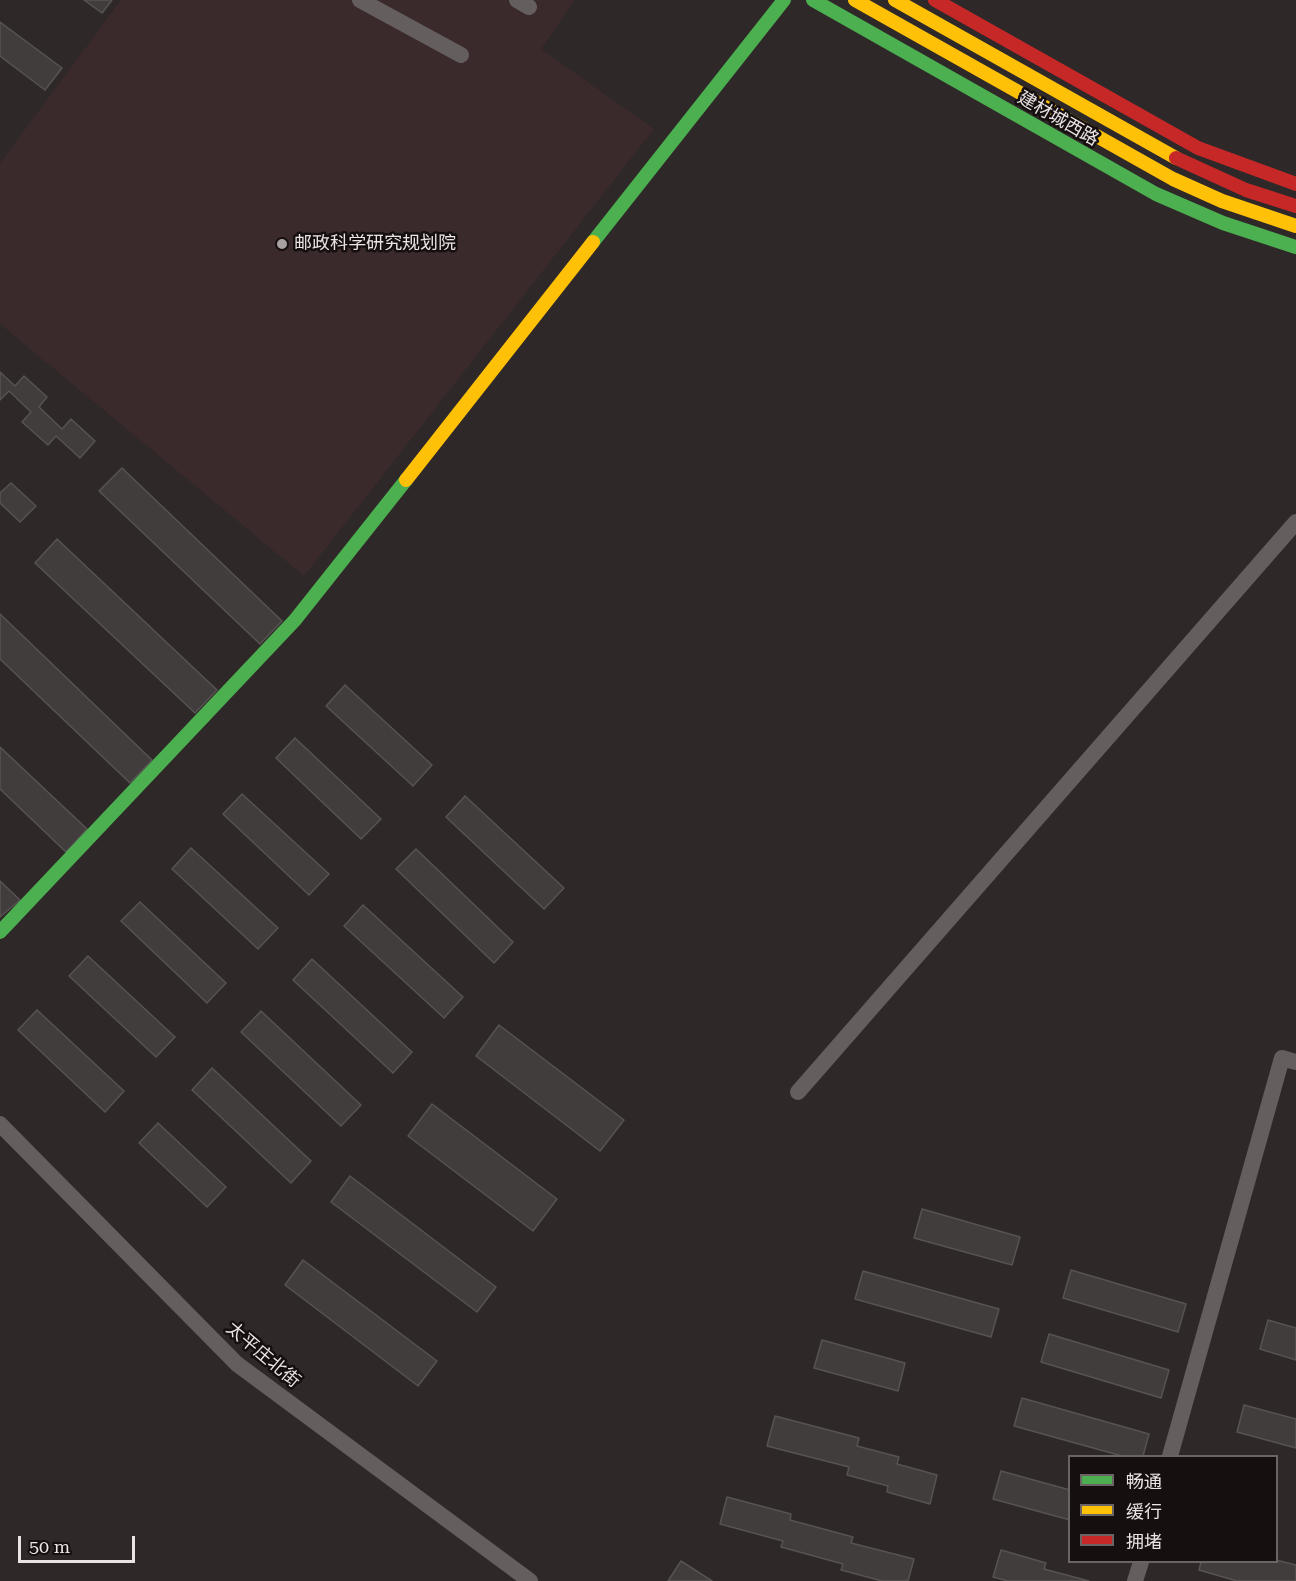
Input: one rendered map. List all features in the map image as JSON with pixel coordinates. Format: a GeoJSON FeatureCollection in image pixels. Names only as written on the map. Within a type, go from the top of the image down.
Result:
{"type":"FeatureCollection","features":[{"type":"Feature","properties":{"kind":"street"},"geometry":{"type":"LineString","coordinates":[[360,0],[461,55]]}},
{"type":"Feature","properties":{"kind":"street"},"geometry":{"type":"LineString","coordinates":[[0,932],[295,621],[784,0]]}},
{"type":"Feature","properties":{"kind":"street","name":"建材城西路"},"geometry":{"type":"LineString","coordinates":[[813,0],[1156,194],[1223,223],[1296,247]]}},
{"type":"Feature","properties":{"kind":"street","name":"建材城西路"},"geometry":{"type":"LineString","coordinates":[[855,0],[1173,179],[1222,201],[1296,226]]}},
{"type":"Feature","properties":{"kind":"street","name":"建材城西路"},"geometry":{"type":"LineString","coordinates":[[895,0],[1188,165],[1246,190],[1296,206]]}},
{"type":"Feature","properties":{"kind":"street"},"geometry":{"type":"LineString","coordinates":[[935,0],[1198,148],[1296,184]]}},
{"type":"Feature","properties":{"kind":"street"},"geometry":{"type":"LineString","coordinates":[[798,1092],[1296,522]]}},
{"type":"Feature","properties":{"kind":"street"},"geometry":{"type":"LineString","coordinates":[[1170,1455],[1282,1058],[1296,1062]]}},
{"type":"Feature","properties":{"kind":"street","name":"太平庄北街"},"geometry":{"type":"LineString","coordinates":[[0,1125],[237,1364],[530,1581]]}},
{"type":"Feature","properties":{"kind":"street"},"geometry":{"type":"LineString","coordinates":[[1136,1581],[1141,1563]]}},
{"type":"Feature","properties":{"kind":"shaded area","name":"邮政科学研究规划院"},"geometry":{"type":"Polygon","coordinates":[[[121,0],[575,0],[541,49],[654,129],[304,576],[0,324],[0,163],[121,0]]]}},
{"type":"Feature","properties":{"kind":"building"},"geometry":{"type":"Polygon","coordinates":[[[84,0],[112,0],[102,13],[84,0]]]}},
{"type":"Feature","properties":{"kind":"building"},"geometry":{"type":"Polygon","coordinates":[[[0,22],[62,68],[45,90],[0,56],[0,22]]]}},
{"type":"Feature","properties":{"kind":"building"},"geometry":{"type":"Polygon","coordinates":[[[0,372],[15,386],[24,376],[47,397],[39,407],[62,429],[71,419],[95,441],[80,458],[56,436],[48,445],[22,422],[31,412],[9,391],[0,400],[0,372]]]}},
{"type":"Feature","properties":{"kind":"building"},"geometry":{"type":"Polygon","coordinates":[[[122,468],[282,621],[260,644],[99,491],[122,468]]]}},
{"type":"Feature","properties":{"kind":"building"},"geometry":{"type":"Polygon","coordinates":[[[11,483],[36,506],[20,522],[0,503],[0,493],[11,483]]]}},
{"type":"Feature","properties":{"kind":"building"},"geometry":{"type":"Polygon","coordinates":[[[57,539],[217,690],[195,713],[35,563],[57,539]]]}},
{"type":"Feature","properties":{"kind":"building"},"geometry":{"type":"Polygon","coordinates":[[[0,614],[152,760],[130,783],[0,659],[0,614]]]}},
{"type":"Feature","properties":{"kind":"building"},"geometry":{"type":"Polygon","coordinates":[[[345,685],[432,765],[413,786],[326,706],[345,685]]]}},
{"type":"Feature","properties":{"kind":"building"},"geometry":{"type":"Polygon","coordinates":[[[295,738],[381,819],[361,839],[276,758],[295,738]]]}},
{"type":"Feature","properties":{"kind":"building"},"geometry":{"type":"Polygon","coordinates":[[[0,747],[87,829],[66,852],[0,789],[0,747]]]}},
{"type":"Feature","properties":{"kind":"building"},"geometry":{"type":"Polygon","coordinates":[[[242,794],[329,874],[309,895],[223,814],[242,794]]]}},
{"type":"Feature","properties":{"kind":"building"},"geometry":{"type":"Polygon","coordinates":[[[465,796],[564,888],[544,909],[446,817],[465,796]]]}},
{"type":"Feature","properties":{"kind":"building"},"geometry":{"type":"Polygon","coordinates":[[[191,848],[278,928],[258,949],[172,869],[191,848]]]}},
{"type":"Feature","properties":{"kind":"building"},"geometry":{"type":"Polygon","coordinates":[[[416,849],[513,942],[494,963],[396,869],[416,849]]]}},
{"type":"Feature","properties":{"kind":"building"},"geometry":{"type":"Polygon","coordinates":[[[0,881],[20,900],[0,917],[0,881]]]}},
{"type":"Feature","properties":{"kind":"building"},"geometry":{"type":"Polygon","coordinates":[[[140,902],[226,983],[207,1003],[121,921],[140,902]]]}},
{"type":"Feature","properties":{"kind":"building"},"geometry":{"type":"Polygon","coordinates":[[[363,905],[463,997],[444,1018],[344,926],[363,905]]]}},
{"type":"Feature","properties":{"kind":"building"},"geometry":{"type":"Polygon","coordinates":[[[88,956],[175,1037],[156,1057],[69,976],[88,956]]]}},
{"type":"Feature","properties":{"kind":"building"},"geometry":{"type":"Polygon","coordinates":[[[312,959],[412,1052],[393,1073],[293,980],[312,959]]]}},
{"type":"Feature","properties":{"kind":"building"},"geometry":{"type":"Polygon","coordinates":[[[37,1010],[124,1091],[105,1112],[18,1030],[37,1010]]]}},
{"type":"Feature","properties":{"kind":"building"},"geometry":{"type":"Polygon","coordinates":[[[261,1011],[361,1105],[341,1126],[241,1032],[261,1011]]]}},
{"type":"Feature","properties":{"kind":"building"},"geometry":{"type":"Polygon","coordinates":[[[499,1025],[624,1120],[600,1151],[476,1056],[499,1025]]]}},
{"type":"Feature","properties":{"kind":"building"},"geometry":{"type":"Polygon","coordinates":[[[212,1068],[311,1161],[291,1183],[192,1090],[212,1068]]]}},
{"type":"Feature","properties":{"kind":"building"},"geometry":{"type":"Polygon","coordinates":[[[432,1104],[557,1199],[533,1231],[408,1136],[432,1104]]]}},
{"type":"Feature","properties":{"kind":"building"},"geometry":{"type":"Polygon","coordinates":[[[158,1123],[226,1187],[207,1207],[139,1143],[158,1123]]]}},
{"type":"Feature","properties":{"kind":"building"},"geometry":{"type":"Polygon","coordinates":[[[350,1176],[496,1287],[477,1312],[331,1202],[350,1176]]]}},
{"type":"Feature","properties":{"kind":"building"},"geometry":{"type":"Polygon","coordinates":[[[922,1209],[1020,1237],[1012,1265],[914,1238],[922,1209]]]}},
{"type":"Feature","properties":{"kind":"building"},"geometry":{"type":"Polygon","coordinates":[[[303,1260],[437,1361],[418,1386],[285,1285],[303,1260]]]}},
{"type":"Feature","properties":{"kind":"building"},"geometry":{"type":"Polygon","coordinates":[[[1071,1270],[1186,1304],[1178,1332],[1063,1298],[1071,1270]]]}},
{"type":"Feature","properties":{"kind":"building"},"geometry":{"type":"Polygon","coordinates":[[[863,1271],[999,1309],[991,1337],[855,1299],[863,1271]]]}},
{"type":"Feature","properties":{"kind":"building"},"geometry":{"type":"Polygon","coordinates":[[[1268,1320],[1296,1328],[1296,1360],[1260,1349],[1268,1320]]]}},
{"type":"Feature","properties":{"kind":"building"},"geometry":{"type":"Polygon","coordinates":[[[1049,1334],[1169,1370],[1161,1398],[1041,1362],[1049,1334]]]}},
{"type":"Feature","properties":{"kind":"building"},"geometry":{"type":"Polygon","coordinates":[[[822,1340],[905,1363],[898,1391],[814,1368],[822,1340]]]}},
{"type":"Feature","properties":{"kind":"building"},"geometry":{"type":"Polygon","coordinates":[[[1022,1398],[1149,1434],[1143,1455],[1118,1455],[1014,1426],[1022,1398]]]}},
{"type":"Feature","properties":{"kind":"building"},"geometry":{"type":"Polygon","coordinates":[[[1244,1405],[1296,1419],[1296,1448],[1237,1432],[1244,1405]]]}},
{"type":"Feature","properties":{"kind":"building"},"geometry":{"type":"Polygon","coordinates":[[[775,1416],[859,1438],[857,1446],[899,1457],[897,1464],[937,1475],[930,1504],[887,1492],[888,1486],[847,1475],[849,1467],[767,1446],[775,1416]]]}},
{"type":"Feature","properties":{"kind":"building"},"geometry":{"type":"Polygon","coordinates":[[[1001,1471],[1068,1489],[1068,1519],[993,1499],[1001,1471]]]}},
{"type":"Feature","properties":{"kind":"building"},"geometry":{"type":"Polygon","coordinates":[[[727,1497],[791,1514],[790,1520],[853,1537],[851,1543],[914,1559],[908,1581],[882,1581],[841,1570],[843,1564],[781,1547],[783,1541],[720,1524],[727,1497]]]}},
{"type":"Feature","properties":{"kind":"building"},"geometry":{"type":"Polygon","coordinates":[[[1001,1550],[1046,1563],[1044,1569],[1089,1581],[1008,1581],[993,1577],[1001,1550]]]}},
{"type":"Feature","properties":{"kind":"building"},"geometry":{"type":"Polygon","coordinates":[[[1278,1560],[1296,1565],[1296,1581],[1237,1581],[1199,1570],[1201,1563],[1278,1563],[1278,1560]]]}},
{"type":"Feature","properties":{"kind":"building"},"geometry":{"type":"Polygon","coordinates":[[[681,1561],[712,1581],[668,1581],[681,1561]]]}},
{"type":"Feature","properties":{"kind":"traffic: fast"},"geometry":{"type":"LineString","coordinates":[[593,242],[784,0]]}},
{"type":"Feature","properties":{"kind":"traffic: fast"},"geometry":{"type":"LineString","coordinates":[[813,0],[1156,194],[1223,223],[1296,247]]}},
{"type":"Feature","properties":{"kind":"traffic: fast"},"geometry":{"type":"LineString","coordinates":[[0,932],[295,620],[406,480]]}},
{"type":"Feature","properties":{"kind":"traffic: slow"},"geometry":{"type":"LineString","coordinates":[[855,0],[1173,179],[1222,201],[1296,226]]}},
{"type":"Feature","properties":{"kind":"traffic: slow"},"geometry":{"type":"LineString","coordinates":[[895,0],[1176,158]]}},
{"type":"Feature","properties":{"kind":"traffic: slow"},"geometry":{"type":"LineString","coordinates":[[406,480],[593,242]]}},
{"type":"Feature","properties":{"kind":"traffic: jam"},"geometry":{"type":"LineString","coordinates":[[935,0],[1198,148],[1296,184]]}},
{"type":"Feature","properties":{"kind":"traffic: jam"},"geometry":{"type":"LineString","coordinates":[[1176,158],[1246,190],[1296,206]]}},
{"type":"Feature","properties":{"kind":"place","name":"邮政科学研究规划院"},"geometry":{"type":"Point","coordinates":[282,244]}}]}
